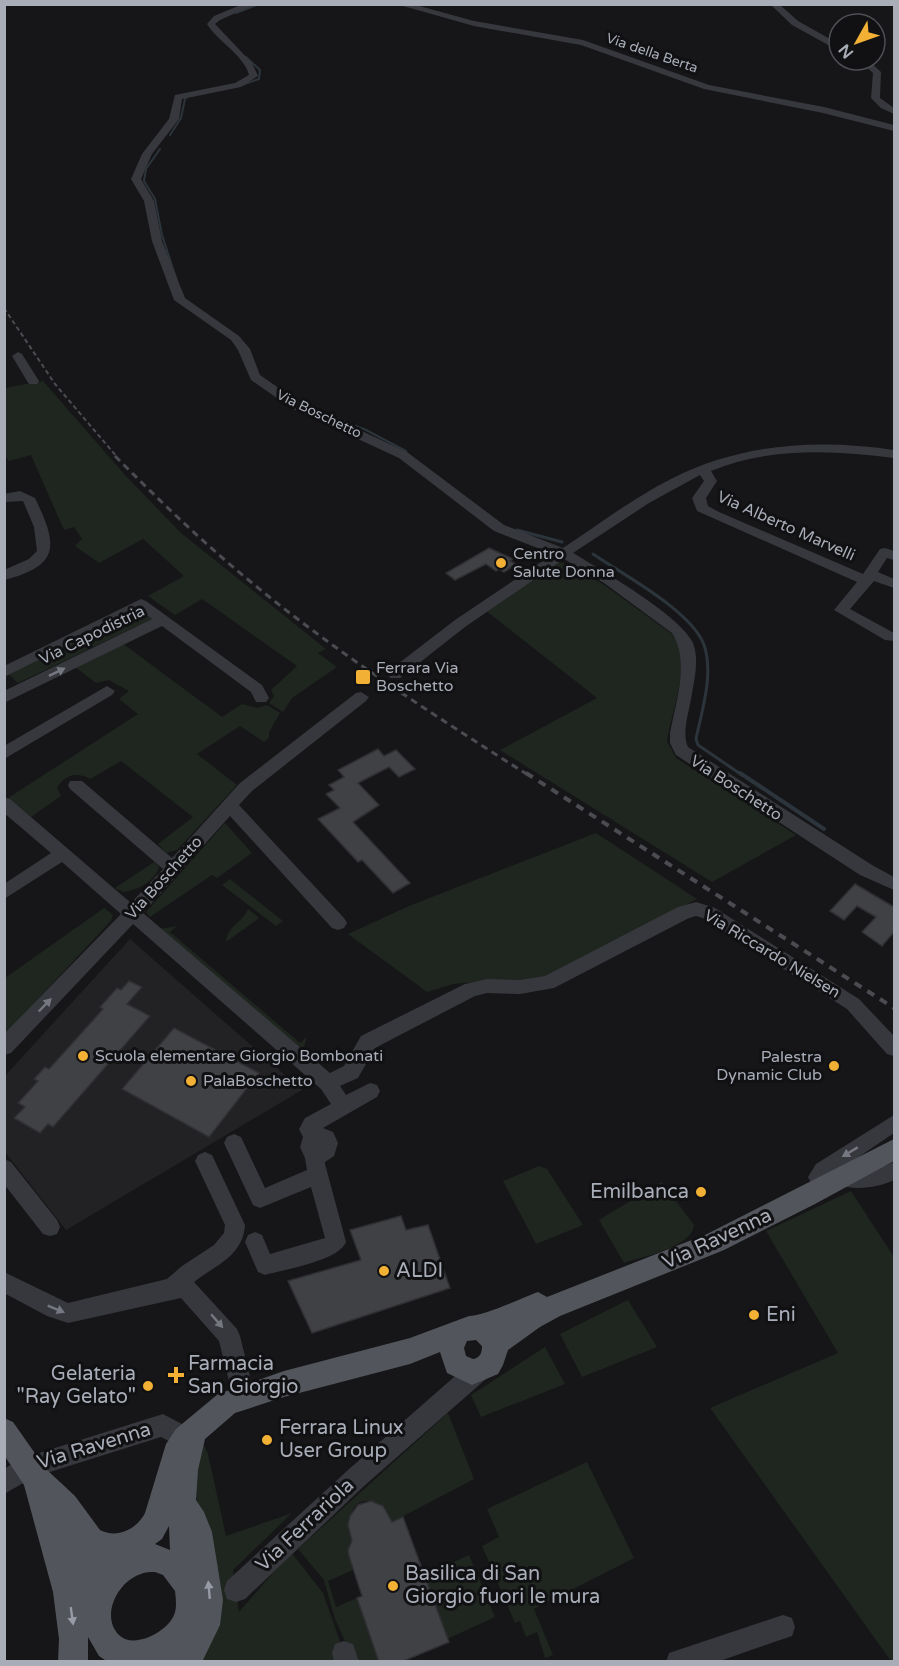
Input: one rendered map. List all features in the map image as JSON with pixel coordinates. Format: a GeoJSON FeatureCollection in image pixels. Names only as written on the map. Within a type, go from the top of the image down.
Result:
{"type":"FeatureCollection","features":[{"type":"Feature","properties":{"kind":"main road","name":"Via Ravenna"},"geometry":{"type":"LineString","coordinates":[[32,1473],[65,1506],[90,1540],[103,1547],[117,1548],[143,1538],[155,1524],[175,1453],[192,1432],[227,1403],[410,1351],[468,1354],[536,1315],[590,1290],[654,1268],[763,1218],[894,1149]]}},
{"type":"Feature","properties":{"kind":"main road"},"geometry":{"type":"LineString","coordinates":[[4,1431],[83,1551],[94,1560],[132,1562],[161,1559],[177,1568],[188,1585]]}},
{"type":"Feature","properties":{"kind":"main road","name":"Via Ravenna"},"geometry":{"type":"LineString","coordinates":[[180,1502],[162,1535],[109,1580],[99,1600],[100,1636],[116,1652],[124,1656],[141,1660],[163,1651],[179,1636],[189,1616],[190,1595],[180,1502],[192,1432]]}},
{"type":"Feature","properties":{"kind":"main road"},"geometry":{"type":"LineString","coordinates":[[32,1473],[72,1612],[73,1662]]}},
{"type":"Feature","properties":{"kind":"main road"},"geometry":{"type":"LineString","coordinates":[[180,1502],[196,1525],[210,1589],[210,1608],[205,1627],[198,1641],[182,1662]]}},
{"type":"Feature","properties":{"kind":"main road"},"geometry":{"type":"LineString","coordinates":[[64,1525],[63,1540],[71,1565],[85,1584],[100,1636]]}},
{"type":"Feature","properties":{"kind":"street","name":"Via Boschetto"},"geometry":{"type":"LineString","coordinates":[[252,4],[217,18],[211,24],[228,46],[250,65],[255,72],[254,76],[238,84],[178,97],[171,124],[147,154],[137,176],[137,184],[149,201],[157,242],[178,297],[189,308],[236,338],[244,349],[255,377],[272,391],[295,405],[404,455],[499,528],[564,553],[609,580],[682,634],[689,666],[678,733],[678,742],[682,751],[866,870],[894,884]]}},
{"type":"Feature","properties":{"kind":"street","name":"Via della Berta"},"geometry":{"type":"LineString","coordinates":[[400,4],[474,23],[583,44],[712,88],[824,110],[894,128]]}},
{"type":"Feature","properties":{"kind":"street"},"geometry":{"type":"LineString","coordinates":[[774,4],[795,23],[827,41]]}},
{"type":"Feature","properties":{"kind":"street"},"geometry":{"type":"LineString","coordinates":[[877,72],[873,92],[876,98],[894,111]]}},
{"type":"Feature","properties":{"kind":"street"},"geometry":{"type":"LineString","coordinates":[[4,366],[20,360],[33,381]]}},
{"type":"Feature","properties":{"kind":"street","name":"Via Alberto Marvelli"},"geometry":{"type":"LineString","coordinates":[[564,553],[664,488],[703,469],[744,457],[790,449],[846,449],[894,454]]}},
{"type":"Feature","properties":{"kind":"street","name":"Via Alberto Marvelli"},"geometry":{"type":"LineString","coordinates":[[703,469],[711,481],[699,496],[699,503],[705,510],[751,533],[868,577],[894,584]]}},
{"type":"Feature","properties":{"kind":"street"},"geometry":{"type":"LineString","coordinates":[[4,498],[20,495],[28,498],[39,523],[45,548],[41,557],[4,576]]}},
{"type":"Feature","properties":{"kind":"street","name":"Via Alberto Marvelli"},"geometry":{"type":"LineString","coordinates":[[890,637],[841,610],[885,552],[894,556]]}},
{"type":"Feature","properties":{"kind":"street"},"geometry":{"type":"LineString","coordinates":[[395,674],[483,606],[564,553]]}},
{"type":"Feature","properties":{"kind":"street","name":"Via Capodistria"},"geometry":{"type":"LineString","coordinates":[[4,672],[141,604],[163,620],[4,698]]}},
{"type":"Feature","properties":{"kind":"street"},"geometry":{"type":"LineString","coordinates":[[163,620],[257,689],[261,698]]}},
{"type":"Feature","properties":{"kind":"street"},"geometry":{"type":"LineString","coordinates":[[4,754],[107,692]]}},
{"type":"Feature","properties":{"kind":"street","name":"Via Boschetto"},"geometry":{"type":"LineString","coordinates":[[4,1047],[133,913],[230,804],[259,775],[361,697]]}},
{"type":"Feature","properties":{"kind":"street"},"geometry":{"type":"LineString","coordinates":[[76,785],[173,868]]}},
{"type":"Feature","properties":{"kind":"street"},"geometry":{"type":"LineString","coordinates":[[230,804],[338,923]]}},
{"type":"Feature","properties":{"kind":"street"},"geometry":{"type":"LineString","coordinates":[[6,806],[328,1083],[343,1106]]}},
{"type":"Feature","properties":{"kind":"street"},"geometry":{"type":"LineString","coordinates":[[4,893],[63,853]]}},
{"type":"Feature","properties":{"kind":"street","name":"Via Riccardo Nielsen"},"geometry":{"type":"LineString","coordinates":[[328,1083],[351,1072],[368,1042],[471,989],[478,986],[520,987],[548,984],[684,912],[696,909],[709,913],[853,1004],[893,1044]]}},
{"type":"Feature","properties":{"kind":"street"},"geometry":{"type":"LineString","coordinates":[[255,1242],[265,1265],[334,1244],[337,1237],[318,1175],[309,1129],[312,1124],[370,1091]]}},
{"type":"Feature","properties":{"kind":"street"},"geometry":{"type":"LineString","coordinates":[[831,1182],[818,1178],[823,1170],[894,1123]]}},
{"type":"Feature","properties":{"kind":"street"},"geometry":{"type":"LineString","coordinates":[[234,1143],[260,1199],[318,1175]]}},
{"type":"Feature","properties":{"kind":"street"},"geometry":{"type":"LineString","coordinates":[[173,1287],[184,1274],[224,1250],[235,1236],[235,1225],[205,1161]]}},
{"type":"Feature","properties":{"kind":"street"},"geometry":{"type":"LineString","coordinates":[[4,1168],[50,1227]]}},
{"type":"Feature","properties":{"kind":"street","name":"Via Ravenna"},"geometry":{"type":"LineString","coordinates":[[831,1182],[878,1178],[894,1171]]}},
{"type":"Feature","properties":{"kind":"street"},"geometry":{"type":"LineString","coordinates":[[4,1282],[55,1309],[68,1313],[173,1287],[190,1291],[229,1336],[244,1397]]}},
{"type":"Feature","properties":{"kind":"street","name":"Via Ferrariola"},"geometry":{"type":"LineString","coordinates":[[236,1590],[356,1478],[468,1354]]}},
{"type":"Feature","properties":{"kind":"street","name":"Via Ravenna"},"geometry":{"type":"LineString","coordinates":[[4,1483],[163,1425],[192,1432]]}},
{"type":"Feature","properties":{"kind":"street"},"geometry":{"type":"LineString","coordinates":[[678,1662],[783,1627]]}},
{"type":"Feature","properties":{"kind":"shaded area"},"geometry":{"type":"Polygon","coordinates":[[[43,381],[125,475],[181,533],[326,649],[318,653],[337,667],[292,698],[283,712],[269,703],[274,696],[271,690],[297,666],[202,599],[175,615],[148,596],[184,576],[143,539],[99,563],[75,546],[82,539],[74,527],[64,530],[31,455],[9,461],[5,456],[5,388],[43,381]]]}},
{"type":"Feature","properties":{"kind":"shaded area"},"geometry":{"type":"Polygon","coordinates":[[[561,562],[603,584],[672,634],[681,659],[681,673],[667,741],[676,758],[796,835],[712,882],[500,750],[597,698],[485,610],[554,564],[561,562]]]}},
{"type":"Feature","properties":{"kind":"shaded area"},"geometry":{"type":"Polygon","coordinates":[[[137,609],[152,619],[18,683],[8,674],[137,609]]]}},
{"type":"Feature","properties":{"kind":"shaded area"},"geometry":{"type":"Polygon","coordinates":[[[122,643],[222,717],[242,704],[257,708],[267,705],[280,713],[269,732],[269,738],[264,742],[240,726],[197,754],[237,785],[177,850],[166,853],[158,844],[193,817],[121,761],[90,779],[80,775],[67,777],[57,788],[61,796],[31,817],[8,798],[138,714],[119,699],[129,691],[109,680],[96,683],[75,667],[122,643]]]}},
{"type":"Feature","properties":{"kind":"shaded area"},"geometry":{"type":"Polygon","coordinates":[[[225,823],[252,853],[217,878],[212,875],[150,917],[146,912],[225,823]]]}},
{"type":"Feature","properties":{"kind":"shaded area"},"geometry":{"type":"Polygon","coordinates":[[[596,833],[697,899],[582,962],[548,977],[520,983],[498,980],[453,984],[427,992],[348,934],[409,906],[596,833]]]}},
{"type":"Feature","properties":{"kind":"shaded area"},"geometry":{"type":"Polygon","coordinates":[[[154,862],[159,867],[150,881],[123,892],[115,888],[154,862]]]}},
{"type":"Feature","properties":{"kind":"shaded area"},"geometry":{"type":"Polygon","coordinates":[[[230,879],[283,921],[276,926],[222,885],[230,879]]]}},
{"type":"Feature","properties":{"kind":"shaded area"},"geometry":{"type":"Polygon","coordinates":[[[104,908],[113,915],[111,921],[5,1034],[5,978],[104,908]]]}},
{"type":"Feature","properties":{"kind":"shaded area"},"geometry":{"type":"Polygon","coordinates":[[[248,909],[259,918],[226,942],[229,932],[248,909]]]}},
{"type":"Feature","properties":{"kind":"shaded area"},"geometry":{"type":"Polygon","coordinates":[[[177,926],[170,932],[300,1043],[307,1037],[302,1053],[159,929],[177,926]]]}},
{"type":"Feature","properties":{"kind":"shaded area"},"geometry":{"type":"Polygon","coordinates":[[[130,939],[302,1090],[66,1230],[5,1152],[4,1077],[130,939]]]}},
{"type":"Feature","properties":{"kind":"shaded area"},"geometry":{"type":"Polygon","coordinates":[[[539,1166],[547,1169],[583,1225],[536,1244],[503,1181],[539,1166]]]}},
{"type":"Feature","properties":{"kind":"shaded area"},"geometry":{"type":"Polygon","coordinates":[[[662,1182],[694,1225],[691,1233],[685,1240],[665,1250],[624,1263],[599,1220],[662,1182]]]}},
{"type":"Feature","properties":{"kind":"shaded area"},"geometry":{"type":"Polygon","coordinates":[[[851,1191],[894,1257],[894,1661],[891,1661],[710,1408],[838,1353],[766,1231],[851,1191]]]}},
{"type":"Feature","properties":{"kind":"shaded area"},"geometry":{"type":"Polygon","coordinates":[[[628,1300],[657,1347],[582,1377],[560,1334],[628,1300]]]}},
{"type":"Feature","properties":{"kind":"shaded area"},"geometry":{"type":"Polygon","coordinates":[[[545,1347],[565,1384],[481,1417],[471,1395],[545,1347]]]}},
{"type":"Feature","properties":{"kind":"shaded area"},"geometry":{"type":"Polygon","coordinates":[[[448,1413],[474,1479],[392,1522],[383,1506],[373,1502],[359,1503],[351,1515],[352,1541],[348,1550],[353,1570],[328,1581],[336,1607],[357,1598],[379,1661],[354,1661],[335,1619],[324,1580],[298,1549],[448,1413]]]}},
{"type":"Feature","properties":{"kind":"shaded area"},"geometry":{"type":"Polygon","coordinates":[[[203,1443],[208,1454],[226,1536],[292,1513],[233,1570],[239,1612],[291,1552],[323,1593],[347,1661],[188,1662],[198,1649],[198,1510],[195,1485],[203,1443]]]}},
{"type":"Feature","properties":{"kind":"shaded area"},"geometry":{"type":"Polygon","coordinates":[[[587,1462],[634,1558],[534,1609],[553,1655],[545,1658],[537,1632],[526,1637],[520,1621],[515,1623],[482,1546],[499,1537],[487,1509],[587,1462]]]}},
{"type":"Feature","properties":{"kind":"shaded area"},"geometry":{"type":"Polygon","coordinates":[[[469,1555],[495,1617],[447,1639],[423,1576],[469,1555]]]}},
{"type":"Feature","properties":{"kind":"building","name":"Centro Salute Donna"},"geometry":{"type":"Polygon","coordinates":[[[489,548],[513,559],[510,561],[516,564],[504,572],[499,569],[496,571],[486,564],[455,580],[446,573],[489,548]]]}},
{"type":"Feature","properties":{"kind":"building"},"geometry":{"type":"Polygon","coordinates":[[[378,749],[384,756],[396,750],[415,769],[399,777],[389,767],[358,783],[379,805],[353,822],[410,883],[393,893],[362,860],[358,862],[318,819],[340,808],[326,794],[334,790],[329,785],[344,777],[338,770],[378,749]]]}},
{"type":"Feature","properties":{"kind":"building"},"geometry":{"type":"Polygon","coordinates":[[[855,884],[894,907],[894,932],[882,946],[862,932],[876,917],[857,906],[844,920],[830,911],[855,884]]]}},
{"type":"Feature","properties":{"kind":"building","name":"Scuola elementare Giorgio Bombonati"},"geometry":{"type":"Polygon","coordinates":[[[129,981],[142,987],[127,1004],[150,1016],[53,1127],[48,1124],[40,1133],[14,1118],[25,1107],[18,1103],[38,1081],[34,1079],[45,1067],[49,1069],[103,1009],[100,1007],[117,988],[121,990],[129,981]]]}},
{"type":"Feature","properties":{"kind":"building","name":"PalaBoschetto"},"geometry":{"type":"Polygon","coordinates":[[[174,1028],[259,1073],[209,1137],[122,1089],[174,1028]]]}},
{"type":"Feature","properties":{"kind":"building","name":"ALDI"},"geometry":{"type":"Polygon","coordinates":[[[401,1216],[406,1230],[428,1225],[450,1288],[312,1333],[288,1281],[361,1260],[350,1230],[401,1216]]]}},
{"type":"Feature","properties":{"kind":"building","name":"Basilica di San Giorgio fuori le mura"},"geometry":{"type":"Polygon","coordinates":[[[371,1501],[383,1506],[392,1522],[403,1517],[449,1642],[401,1662],[379,1662],[357,1598],[362,1596],[349,1556],[348,1550],[352,1541],[348,1525],[350,1516],[358,1505],[371,1501]]]}},
{"type":"Feature","properties":{"kind":"waterway"},"geometry":{"type":"LineString","coordinates":[[236,13],[259,4]]}},
{"type":"Feature","properties":{"kind":"waterway"},"geometry":{"type":"LineString","coordinates":[[242,85],[259,79],[260,70],[246,57]]}},
{"type":"Feature","properties":{"kind":"waterway"},"geometry":{"type":"LineString","coordinates":[[170,135],[181,118],[185,99],[188,96]]}},
{"type":"Feature","properties":{"kind":"waterway"},"geometry":{"type":"LineString","coordinates":[[160,149],[146,169],[144,181],[155,199],[162,235],[177,281]]}},
{"type":"Feature","properties":{"kind":"waterway"},"geometry":{"type":"LineString","coordinates":[[311,408],[366,430],[406,451]]}},
{"type":"Feature","properties":{"kind":"waterway"},"geometry":{"type":"LineString","coordinates":[[517,530],[562,542]]}},
{"type":"Feature","properties":{"kind":"waterway"},"geometry":{"type":"LineString","coordinates":[[593,554],[656,595],[688,621],[699,635],[705,648],[708,670],[706,694],[696,739],[698,745],[742,775]]}},
{"type":"Feature","properties":{"kind":"waterway"},"geometry":{"type":"LineString","coordinates":[[740,773],[824,829]]}},
{"type":"Feature","properties":{"kind":"railway"},"geometry":{"type":"LineString","coordinates":[[4,308],[55,384],[117,457]]}},
{"type":"Feature","properties":{"kind":"railway"},"geometry":{"type":"LineString","coordinates":[[115,456],[162,503],[228,563],[278,604],[383,680],[528,775]]}},
{"type":"Feature","properties":{"kind":"railway"},"geometry":{"type":"LineString","coordinates":[[526,773],[894,1008]]}},
{"type":"Feature","properties":{"kind":"place","name":"Centro Salute Donna"},"geometry":{"type":"Point","coordinates":[501,563]}},
{"type":"Feature","properties":{"kind":"place","name":"Ferrara Via Boschetto"},"geometry":{"type":"Point","coordinates":[363,677]}},
{"type":"Feature","properties":{"kind":"place","name":"Scuola elementare Giorgio Bombonati"},"geometry":{"type":"Point","coordinates":[83,1056]}},
{"type":"Feature","properties":{"kind":"place","name":"Palestra Dynamic Club"},"geometry":{"type":"Point","coordinates":[834,1066]}},
{"type":"Feature","properties":{"kind":"place","name":"PalaBoschetto"},"geometry":{"type":"Point","coordinates":[191,1081]}},
{"type":"Feature","properties":{"kind":"place","name":"Emilbanca"},"geometry":{"type":"Point","coordinates":[701,1192]}},
{"type":"Feature","properties":{"kind":"place","name":"ALDI"},"geometry":{"type":"Point","coordinates":[384,1271]}},
{"type":"Feature","properties":{"kind":"place","name":"Eni"},"geometry":{"type":"Point","coordinates":[754,1315]}},
{"type":"Feature","properties":{"kind":"place","name":"Farmacia San Giorgio"},"geometry":{"type":"Point","coordinates":[176,1375]}},
{"type":"Feature","properties":{"kind":"place","name":"Gelateria \"Ray Gelato\""},"geometry":{"type":"Point","coordinates":[148,1386]}},
{"type":"Feature","properties":{"kind":"place","name":"Ferrara Linux User Group"},"geometry":{"type":"Point","coordinates":[267,1440]}},
{"type":"Feature","properties":{"kind":"place","name":"Basilica di San Giorgio fuori le mura"},"geometry":{"type":"Point","coordinates":[393,1586]}}]}
